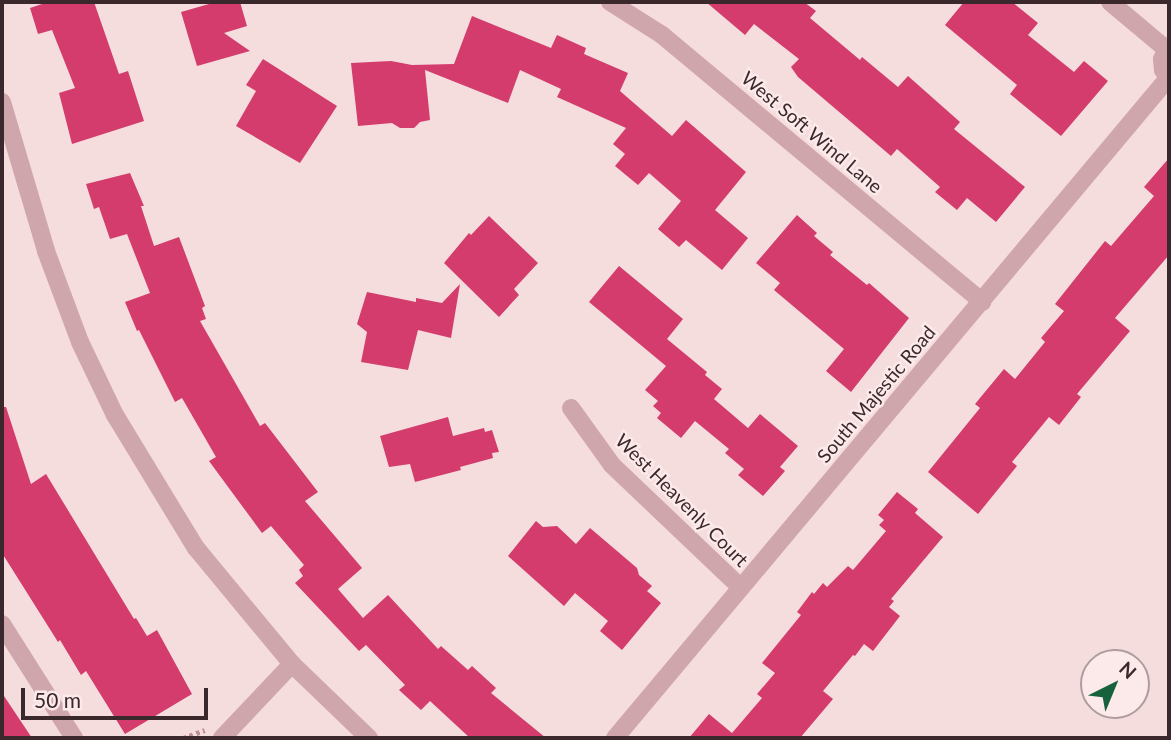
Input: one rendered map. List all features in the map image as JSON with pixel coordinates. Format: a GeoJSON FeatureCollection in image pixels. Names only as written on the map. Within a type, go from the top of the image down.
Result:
{"type":"FeatureCollection","features":[{"type":"Feature","properties":{"kind":"street","name":"West Soft Wind Lane"},"geometry":{"type":"LineString","coordinates":[[610,2],[662,35],[982,302]]}},
{"type":"Feature","properties":{"kind":"street"},"geometry":{"type":"LineString","coordinates":[[1110,2],[1168,48],[1162,64],[1169,77]]}},
{"type":"Feature","properties":{"kind":"street","name":"South Majestic Road"},"geometry":{"type":"LineString","coordinates":[[615,738],[1169,77]]}},
{"type":"Feature","properties":{"kind":"street"},"geometry":{"type":"LineString","coordinates":[[2,102],[46,251],[80,342],[115,415],[196,548],[292,663],[369,738]]}},
{"type":"Feature","properties":{"kind":"street","name":"West Heavenly Court"},"geometry":{"type":"LineString","coordinates":[[570,408],[612,465],[740,587]]}},
{"type":"Feature","properties":{"kind":"street"},"geometry":{"type":"LineString","coordinates":[[2,624],[74,738]]}},
{"type":"Feature","properties":{"kind":"street"},"geometry":{"type":"LineString","coordinates":[[222,738],[292,663]]}},
{"type":"Feature","properties":{"kind":"building"},"geometry":{"type":"Polygon","coordinates":[[[48,2],[94,2],[119,74],[128,71],[144,121],[72,144],[59,93],[75,88],[52,30],[38,34],[30,8],[48,2]]]}},
{"type":"Feature","properties":{"kind":"building"},"geometry":{"type":"Polygon","coordinates":[[[216,2],[240,2],[247,26],[224,33],[250,51],[197,66],[181,12],[216,2]]]}},
{"type":"Feature","properties":{"kind":"building"},"geometry":{"type":"Polygon","coordinates":[[[706,2],[804,2],[816,11],[810,18],[860,60],[862,57],[898,87],[908,76],[960,122],[954,129],[1025,187],[996,222],[967,198],[957,210],[935,192],[940,187],[897,149],[891,156],[798,77],[791,67],[799,59],[754,24],[745,35],[706,2]]]}},
{"type":"Feature","properties":{"kind":"building"},"geometry":{"type":"Polygon","coordinates":[[[964,2],[1012,2],[1038,23],[1028,35],[1074,72],[1084,61],[1108,81],[1061,136],[1010,94],[1017,85],[945,25],[964,2]]]}},
{"type":"Feature","properties":{"kind":"building"},"geometry":{"type":"Polygon","coordinates":[[[472,16],[551,48],[557,35],[586,48],[584,54],[628,73],[620,91],[672,136],[686,120],[746,172],[715,210],[748,238],[722,270],[686,240],[679,247],[658,229],[681,201],[649,173],[638,185],[615,166],[625,154],[613,144],[626,128],[557,97],[561,89],[520,70],[508,103],[425,70],[430,120],[420,122],[414,128],[400,128],[392,123],[358,126],[351,63],[391,61],[412,65],[454,64],[472,16]]]}},
{"type":"Feature","properties":{"kind":"building"},"geometry":{"type":"Polygon","coordinates":[[[263,59],[337,106],[300,163],[236,126],[256,91],[246,85],[263,59]]]}},
{"type":"Feature","properties":{"kind":"building"},"geometry":{"type":"Polygon","coordinates":[[[1169,158],[1169,255],[1115,318],[1130,331],[1077,394],[1081,397],[1059,425],[1049,417],[1012,462],[1017,466],[978,514],[928,472],[980,408],[975,404],[1004,369],[1015,379],[1045,342],[1041,338],[1064,311],[1055,304],[1105,241],[1111,246],[1154,196],[1144,187],[1169,158]]]}},
{"type":"Feature","properties":{"kind":"building"},"geometry":{"type":"Polygon","coordinates":[[[130,173],[144,206],[141,206],[154,246],[179,237],[205,306],[202,308],[206,319],[200,321],[260,426],[265,423],[318,492],[305,501],[362,568],[338,589],[363,618],[388,595],[438,649],[441,646],[468,670],[472,666],[496,688],[491,693],[546,738],[470,738],[430,701],[421,710],[399,690],[405,685],[366,645],[359,651],[295,583],[303,576],[299,570],[304,565],[271,526],[262,533],[209,461],[216,457],[182,398],[175,402],[139,330],[137,331],[125,302],[150,293],[127,234],[110,239],[99,207],[94,209],[86,184],[130,173]]]}},
{"type":"Feature","properties":{"kind":"building"},"geometry":{"type":"Polygon","coordinates":[[[797,215],[817,233],[814,236],[833,252],[830,255],[867,285],[869,283],[909,318],[851,392],[826,371],[844,349],[774,290],[780,283],[756,263],[797,215]]]}},
{"type":"Feature","properties":{"kind":"building"},"geometry":{"type":"Polygon","coordinates":[[[489,216],[538,263],[514,289],[519,295],[499,317],[444,263],[469,233],[471,235],[489,216]]]}},
{"type":"Feature","properties":{"kind":"building"},"geometry":{"type":"Polygon","coordinates":[[[619,266],[683,319],[667,339],[707,372],[705,375],[722,389],[714,399],[748,428],[760,414],[798,446],[780,467],[785,471],[763,496],[738,475],[744,469],[725,453],[729,449],[695,421],[681,438],[657,418],[661,413],[653,406],[658,401],[645,390],[666,366],[589,302],[619,266]]]}},
{"type":"Feature","properties":{"kind":"building"},"geometry":{"type":"Polygon","coordinates":[[[460,284],[451,338],[418,330],[408,370],[361,362],[367,332],[357,324],[367,292],[416,302],[416,298],[442,303],[460,284]]]}},
{"type":"Feature","properties":{"kind":"building"},"geometry":{"type":"Polygon","coordinates":[[[2,407],[6,407],[31,484],[46,474],[134,619],[136,618],[147,636],[157,630],[192,694],[125,734],[86,671],[81,675],[60,640],[58,642],[2,553],[2,407]]]}},
{"type":"Feature","properties":{"kind":"building"},"geometry":{"type":"Polygon","coordinates":[[[448,417],[453,436],[484,428],[485,432],[492,430],[499,452],[492,453],[493,458],[460,467],[461,470],[415,482],[410,464],[389,467],[380,436],[448,417]]]}},
{"type":"Feature","properties":{"kind":"building"},"geometry":{"type":"Polygon","coordinates":[[[897,492],[918,509],[915,513],[943,537],[891,599],[894,601],[889,607],[900,616],[873,651],[864,644],[823,691],[833,699],[800,738],[689,738],[709,714],[732,733],[762,698],[757,694],[775,673],[762,663],[801,615],[797,612],[812,592],[814,594],[823,583],[827,587],[848,566],[853,570],[886,531],[879,525],[884,520],[878,515],[897,492]]]}},
{"type":"Feature","properties":{"kind":"building"},"geometry":{"type":"Polygon","coordinates":[[[536,521],[543,527],[557,526],[576,544],[590,528],[637,568],[639,575],[652,586],[647,591],[661,603],[622,650],[600,631],[608,621],[575,593],[564,606],[508,556],[536,521]]]}},
{"type":"Feature","properties":{"kind":"building"},"geometry":{"type":"Polygon","coordinates":[[[2,693],[32,738],[2,738],[2,693]]]}}]}
